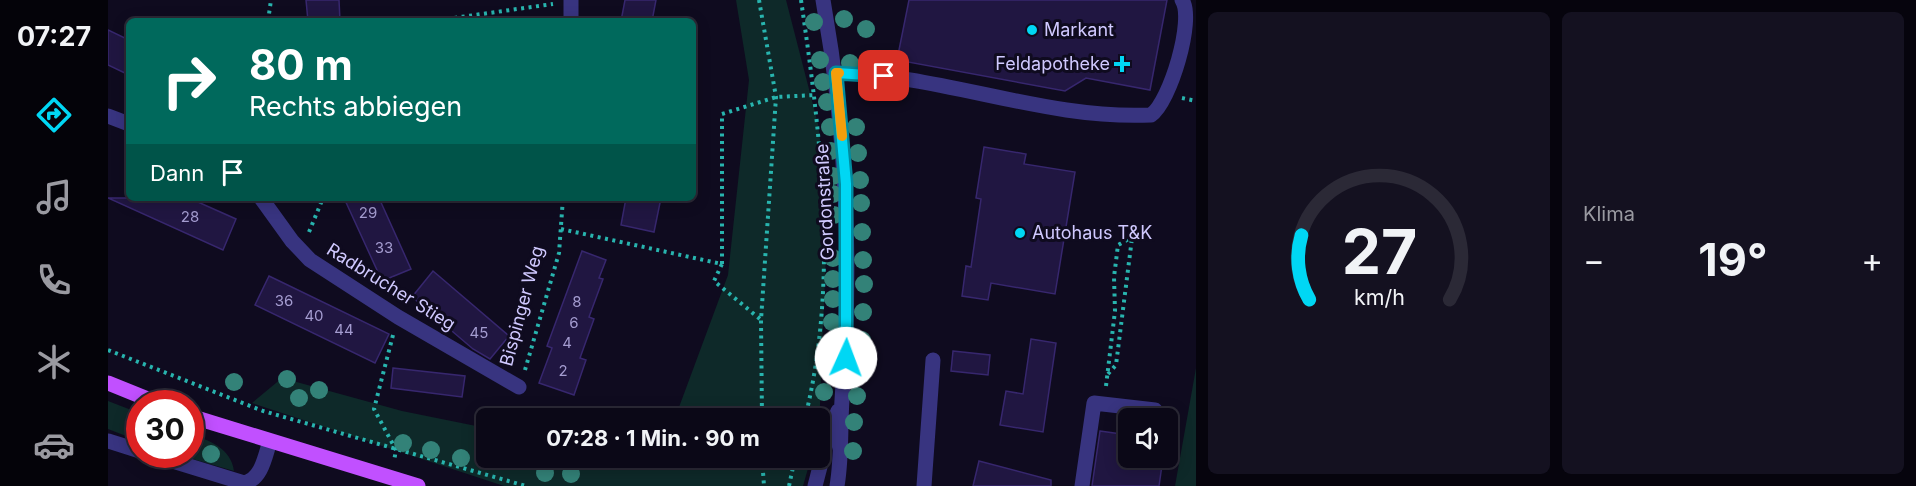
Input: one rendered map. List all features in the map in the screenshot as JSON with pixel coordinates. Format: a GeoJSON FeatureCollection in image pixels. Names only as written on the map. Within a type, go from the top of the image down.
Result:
{"type":"FeatureCollection","features":[{"type":"Feature","properties":{"kind":"main road"},"geometry":{"type":"LineString","coordinates":[[108,383],[126,390]]}},
{"type":"Feature","properties":{"kind":"main road"},"geometry":{"type":"LineString","coordinates":[[204,420],[418,486]]}},
{"type":"Feature","properties":{"kind":"street","name":"Gordonstraße"},"geometry":{"type":"LineString","coordinates":[[823,0],[836,73],[848,235],[848,298],[837,486]]}},
{"type":"Feature","properties":{"kind":"street"},"geometry":{"type":"LineString","coordinates":[[836,73],[863,73],[946,86],[1086,113],[1110,116],[1151,115],[1163,103],[1172,83],[1186,16],[1182,0]]}},
{"type":"Feature","properties":{"kind":"street"},"geometry":{"type":"LineString","coordinates":[[571,1],[571,18]]}},
{"type":"Feature","properties":{"kind":"street"},"geometry":{"type":"LineString","coordinates":[[108,116],[126,123]]}},
{"type":"Feature","properties":{"kind":"street","name":"Radbrucher Stieg"},"geometry":{"type":"LineString","coordinates":[[263,201],[301,252],[398,317],[519,387]]}},
{"type":"Feature","properties":{"kind":"street"},"geometry":{"type":"LineString","coordinates":[[924,486],[933,360]]}},
{"type":"Feature","properties":{"kind":"street","name":"Gordonstraße"},"geometry":{"type":"LineString","coordinates":[[815,486],[828,436],[842,403]]}},
{"type":"Feature","properties":{"kind":"street"},"geometry":{"type":"LineString","coordinates":[[1082,486],[1094,403],[1138,408]]}},
{"type":"Feature","properties":{"kind":"street"},"geometry":{"type":"LineString","coordinates":[[108,441],[126,447]]}},
{"type":"Feature","properties":{"kind":"street"},"geometry":{"type":"LineString","coordinates":[[195,468],[244,483],[252,480],[260,469],[270,441]]}},
{"type":"Feature","properties":{"kind":"path"},"geometry":{"type":"LineString","coordinates":[[268,18],[271,0]]}},
{"type":"Feature","properties":{"kind":"path"},"geometry":{"type":"LineString","coordinates":[[759,0],[776,97],[761,320],[762,408]]}},
{"type":"Feature","properties":{"kind":"path"},"geometry":{"type":"LineString","coordinates":[[801,0],[815,95],[823,252],[820,330],[807,408]]}},
{"type":"Feature","properties":{"kind":"path"},"geometry":{"type":"LineString","coordinates":[[453,18],[571,1]]}},
{"type":"Feature","properties":{"kind":"path"},"geometry":{"type":"LineString","coordinates":[[761,320],[714,281],[722,264],[722,114],[776,97],[815,95]]}},
{"type":"Feature","properties":{"kind":"path"},"geometry":{"type":"LineString","coordinates":[[301,252],[322,201]]}},
{"type":"Feature","properties":{"kind":"path","name":"Bispinger Weg"},"geometry":{"type":"LineString","coordinates":[[519,387],[541,320],[559,253],[563,201]]}},
{"type":"Feature","properties":{"kind":"path"},"geometry":{"type":"LineString","coordinates":[[561,229],[722,264]]}},
{"type":"Feature","properties":{"kind":"path"},"geometry":{"type":"LineString","coordinates":[[1104,404],[1118,245],[1132,237],[1116,365],[1108,374]]}},
{"type":"Feature","properties":{"kind":"path"},"geometry":{"type":"LineString","coordinates":[[396,450],[374,409],[398,317]]}},
{"type":"Feature","properties":{"kind":"path"},"geometry":{"type":"LineString","coordinates":[[108,350],[263,411],[526,486]]}},
{"type":"Feature","properties":{"kind":"path"},"geometry":{"type":"LineString","coordinates":[[763,468],[764,486]]}},
{"type":"Feature","properties":{"kind":"path"},"geometry":{"type":"LineString","coordinates":[[789,486],[793,468]]}},
{"type":"Feature","properties":{"kind":"green space"},"geometry":{"type":"Polygon","coordinates":[[[736,0],[786,0],[818,124],[828,201],[820,408],[679,408],[728,275],[749,80],[736,0]]]}},
{"type":"Feature","properties":{"kind":"green space"},"geometry":{"type":"Polygon","coordinates":[[[1196,368],[1196,486],[1175,486],[1196,368]]]}},
{"type":"Feature","properties":{"kind":"green space"},"geometry":{"type":"Polygon","coordinates":[[[282,378],[402,411],[476,426],[476,468],[808,468],[803,486],[504,486],[252,403],[282,378]]]}},
{"type":"Feature","properties":{"kind":"green space"},"geometry":{"type":"Polygon","coordinates":[[[108,401],[126,408],[126,436],[108,429],[108,401]]]}},
{"type":"Feature","properties":{"kind":"green space"},"geometry":{"type":"Polygon","coordinates":[[[204,440],[224,451],[234,471],[204,462],[204,440]]]}},
{"type":"Feature","properties":{"kind":"building"},"geometry":{"type":"Polygon","coordinates":[[[306,0],[339,0],[340,18],[308,18],[306,0]]]}},
{"type":"Feature","properties":{"kind":"building"},"geometry":{"type":"Polygon","coordinates":[[[625,0],[656,0],[653,18],[622,18],[625,0]]]}},
{"type":"Feature","properties":{"kind":"building","name":"Markant"},"geometry":{"type":"Polygon","coordinates":[[[909,0],[1167,0],[1150,90],[1086,78],[1065,91],[897,60],[909,0]]]}},
{"type":"Feature","properties":{"kind":"building"},"geometry":{"type":"Polygon","coordinates":[[[108,30],[126,39],[126,74],[108,65],[108,30]]]}},
{"type":"Feature","properties":{"kind":"building","name":"Autohaus T&K"},"geometry":{"type":"Polygon","coordinates":[[[984,147],[1026,154],[1024,164],[1075,172],[1055,294],[991,283],[988,300],[962,296],[966,266],[971,267],[981,199],[976,198],[984,147]]]}},
{"type":"Feature","properties":{"kind":"building"},"geometry":{"type":"Polygon","coordinates":[[[108,198],[126,198],[126,201],[196,201],[236,219],[223,250],[108,198]]]}},
{"type":"Feature","properties":{"kind":"building"},"geometry":{"type":"Polygon","coordinates":[[[345,201],[380,201],[411,269],[382,281],[345,201]]]}},
{"type":"Feature","properties":{"kind":"building"},"geometry":{"type":"Polygon","coordinates":[[[625,201],[660,201],[654,232],[621,225],[625,201]]]}},
{"type":"Feature","properties":{"kind":"building"},"geometry":{"type":"Polygon","coordinates":[[[582,251],[606,260],[599,278],[603,279],[589,317],[594,319],[580,358],[586,360],[574,395],[539,383],[552,348],[547,346],[582,251]]]}},
{"type":"Feature","properties":{"kind":"building"},"geometry":{"type":"Polygon","coordinates":[[[433,271],[509,336],[490,359],[473,349],[412,297],[433,271]]]}},
{"type":"Feature","properties":{"kind":"building"},"geometry":{"type":"Polygon","coordinates":[[[269,276],[389,334],[375,363],[255,305],[269,276]]]}},
{"type":"Feature","properties":{"kind":"building"},"geometry":{"type":"Polygon","coordinates":[[[1031,339],[1056,343],[1043,432],[1000,425],[1006,391],[1023,394],[1031,339]]]}},
{"type":"Feature","properties":{"kind":"building"},"geometry":{"type":"Polygon","coordinates":[[[953,351],[990,355],[988,375],[951,371],[953,351]]]}},
{"type":"Feature","properties":{"kind":"building"},"geometry":{"type":"Polygon","coordinates":[[[393,368],[465,376],[462,397],[391,388],[393,368]]]}},
{"type":"Feature","properties":{"kind":"building"},"geometry":{"type":"Polygon","coordinates":[[[1100,431],[1118,434],[1118,468],[1162,468],[1159,486],[1092,486],[1100,431]]]}},
{"type":"Feature","properties":{"kind":"building"},"geometry":{"type":"Polygon","coordinates":[[[979,461],[1051,480],[1051,486],[973,486],[979,461]]]}},
{"type":"Feature","properties":{"kind":"slow traffic"},"geometry":{"type":"LineString","coordinates":[[839,73],[836,73],[842,136]]}},
{"type":"Feature","properties":{"kind":"place","name":"Markant"},"geometry":{"type":"Point","coordinates":[1032,30]}},
{"type":"Feature","properties":{"kind":"place","name":"Feldapotheke"},"geometry":{"type":"Point","coordinates":[1122,64]}},
{"type":"Feature","properties":{"kind":"place","name":"Autohaus T&K"},"geometry":{"type":"Point","coordinates":[1020,233]}},
{"type":"Feature","properties":{"kind":"route"},"geometry":{"type":"LineString","coordinates":[[846,358],[848,298],[846,184],[836,73],[884,76]]}}]}
